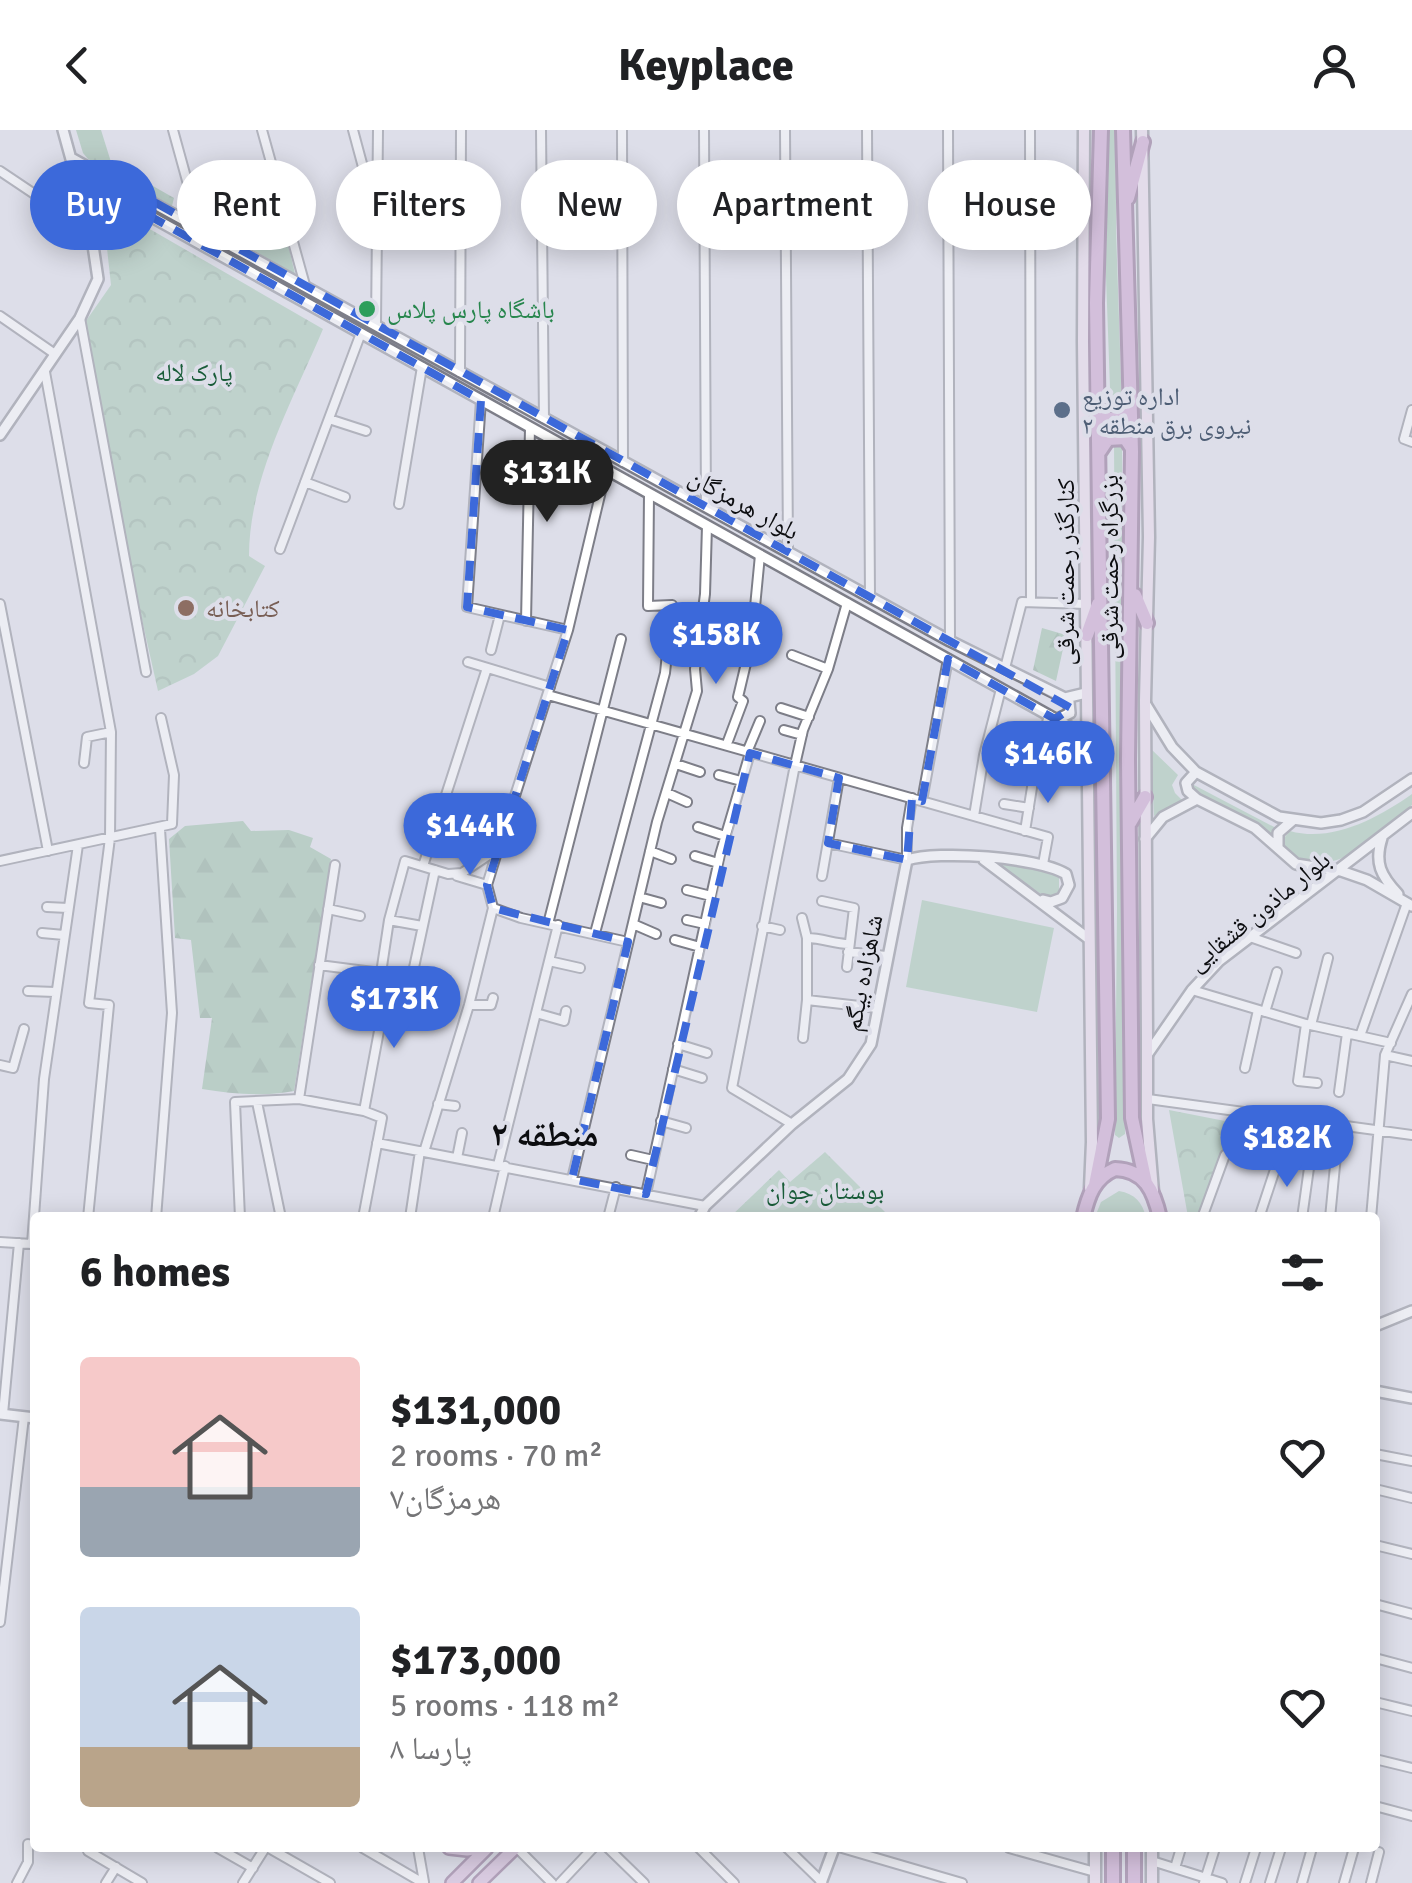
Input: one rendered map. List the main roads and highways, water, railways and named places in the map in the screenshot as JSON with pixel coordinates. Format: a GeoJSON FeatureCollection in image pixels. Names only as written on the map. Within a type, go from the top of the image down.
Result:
{"type":"FeatureCollection","features":[{"type":"Feature","properties":{"kind":"highway","name":"بزرگراه رحمت شرقی"},"geometry":{"type":"LineString","coordinates":[[1098,130],[1096,303],[1102,592],[1120,1139],[1150,1187],[1158,1212]]}},
{"type":"Feature","properties":{"kind":"highway","name":"بزرگراه رحمت شرقی"},"geometry":{"type":"LineString","coordinates":[[1085,1212],[1092,1189],[1132,1118],[1132,452],[1123,130]]}},
{"type":"Feature","properties":{"kind":"highway"},"geometry":{"type":"LineString","coordinates":[[1123,215],[1142,136]]}},
{"type":"Feature","properties":{"kind":"highway"},"geometry":{"type":"LineString","coordinates":[[1098,404],[1100,413],[1116,420],[1130,411],[1131,403]]}},
{"type":"Feature","properties":{"kind":"highway"},"geometry":{"type":"LineString","coordinates":[[1099,454],[1108,439],[1116,436],[1131,444],[1132,452]]}},
{"type":"Feature","properties":{"kind":"highway"},"geometry":{"type":"LineString","coordinates":[[1132,588],[1147,623]]}},
{"type":"Feature","properties":{"kind":"highway"},"geometry":{"type":"LineString","coordinates":[[1086,635],[1102,592]]}},
{"type":"Feature","properties":{"kind":"highway"},"geometry":{"type":"LineString","coordinates":[[1129,825],[1145,797]]}},
{"type":"Feature","properties":{"kind":"highway"},"geometry":{"type":"LineString","coordinates":[[1092,1189],[1115,1168],[1137,1173],[1150,1187]]}},
{"type":"Feature","properties":{"kind":"highway"},"geometry":{"type":"LineString","coordinates":[[1113,1852],[1113,1883]]}},
{"type":"Feature","properties":{"kind":"highway"},"geometry":{"type":"LineString","coordinates":[[1134,1852],[1134,1883]]}},
{"type":"Feature","properties":{"kind":"main road","name":"کنارگذر رحمت شرقی"},"geometry":{"type":"LineString","coordinates":[[1084,130],[1092,1189]]}},
{"type":"Feature","properties":{"kind":"main road"},"geometry":{"type":"LineString","coordinates":[[1142,136],[1149,537],[1145,839],[1150,1187]]}},
{"type":"Feature","properties":{"kind":"main road"},"geometry":{"type":"LineString","coordinates":[[452,1883],[483,1852]]}},
{"type":"Feature","properties":{"kind":"main road"},"geometry":{"type":"LineString","coordinates":[[479,1883],[512,1852]]}},
{"type":"Feature","properties":{"kind":"main road"},"geometry":{"type":"LineString","coordinates":[[1152,1852],[1152,1883]]}},
{"type":"Feature","properties":{"kind":"place","name":"باشگاه پارس پلاس"},"geometry":{"type":"Point","coordinates":[367,309]}},
{"type":"Feature","properties":{"kind":"place","name":"اداره توزیع نیروی برق منطقه ۲"},"geometry":{"type":"Point","coordinates":[1062,410]}},
{"type":"Feature","properties":{"kind":"place","name":"کتابخانه"},"geometry":{"type":"Point","coordinates":[186,608]}},
{"type":"Feature","properties":{"kind":"district","name":"منطقه ۲"},"geometry":{"type":"Point","coordinates":[545,1134]}},
{"type":"Feature","properties":{"kind":"park label","name":"پارک لاله"},"geometry":{"type":"Point","coordinates":[194,372]}},
{"type":"Feature","properties":{"kind":"park label","name":"بوستان جوان"},"geometry":{"type":"Point","coordinates":[825,1190]}}]}
